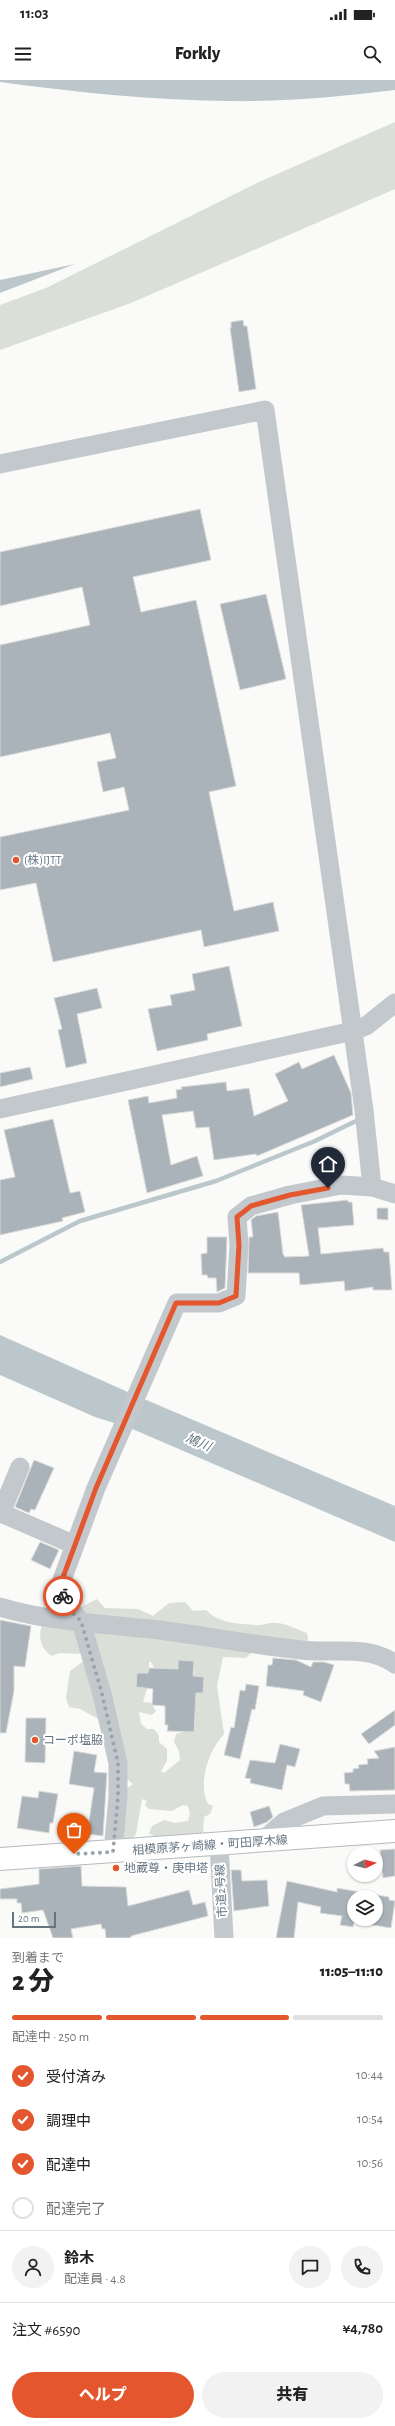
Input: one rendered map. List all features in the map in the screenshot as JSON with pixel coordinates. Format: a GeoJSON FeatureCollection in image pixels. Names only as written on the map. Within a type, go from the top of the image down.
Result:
{"type":"FeatureCollection","features":[{"type":"Feature","properties":{"kind":"main road","name":"相模原茅ヶ崎線・町田厚木線"},"geometry":{"type":"LineString","coordinates":[[0,1858],[113,1852],[395,1831]]}},
{"type":"Feature","properties":{"kind":"street"},"geometry":{"type":"LineString","coordinates":[[0,464],[265,410],[315,775],[364,1110],[372,1187]]}},
{"type":"Feature","properties":{"kind":"street"},"geometry":{"type":"LineString","coordinates":[[0,1108],[353,1031],[366,1026],[395,1003]]}},
{"type":"Feature","properties":{"kind":"street"},"geometry":{"type":"LineString","coordinates":[[113,1852],[118,1797],[118,1763],[102,1694],[81,1621],[66,1606],[62,1580],[96,1488],[122,1431],[176,1303],[219,1303],[236,1296],[239,1245],[237,1217],[251,1206],[290,1195],[341,1185],[372,1187],[395,1194]]}},
{"type":"Feature","properties":{"kind":"street"},"geometry":{"type":"LineString","coordinates":[[20,1467],[1,1513],[75,1545]]}},
{"type":"Feature","properties":{"kind":"street"},"geometry":{"type":"LineString","coordinates":[[0,1607],[33,1616],[223,1638],[302,1651],[372,1653],[385,1657],[395,1664]]}},
{"type":"Feature","properties":{"kind":"street"},"geometry":{"type":"LineString","coordinates":[[262,1841],[284,1822],[323,1806],[395,1804]]}},
{"type":"Feature","properties":{"kind":"street","name":"市道2号線"},"geometry":{"type":"LineString","coordinates":[[218,1844],[224,1938]]}},
{"type":"Feature","properties":{"kind":"shaded area"},"geometry":{"type":"Polygon","coordinates":[[[395,122],[395,189],[131,303],[0,350],[0,305],[46,288],[259,182],[395,122]]]}},
{"type":"Feature","properties":{"kind":"shaded area"},"geometry":{"type":"Polygon","coordinates":[[[97,1599],[105,1608],[138,1609],[153,1616],[169,1603],[185,1602],[193,1611],[206,1610],[216,1618],[229,1622],[259,1625],[274,1623],[307,1633],[308,1639],[305,1646],[255,1649],[246,1658],[223,1657],[217,1686],[224,1734],[209,1758],[206,1767],[204,1777],[205,1796],[208,1804],[213,1806],[210,1814],[204,1817],[203,1832],[196,1835],[155,1837],[149,1833],[152,1826],[164,1820],[175,1823],[188,1821],[190,1813],[188,1806],[183,1805],[172,1811],[149,1809],[145,1805],[147,1801],[142,1799],[136,1834],[130,1841],[120,1836],[126,1789],[133,1784],[125,1777],[104,1722],[80,1709],[69,1707],[66,1698],[70,1671],[85,1660],[82,1654],[59,1653],[52,1656],[44,1649],[40,1639],[41,1629],[51,1610],[60,1605],[70,1603],[81,1607],[97,1599]],[[149,1662],[150,1686],[147,1689],[143,1702],[151,1703],[156,1711],[152,1715],[139,1712],[141,1724],[147,1729],[154,1729],[159,1736],[159,1742],[167,1749],[167,1761],[161,1771],[164,1773],[180,1760],[179,1751],[174,1742],[176,1734],[188,1730],[190,1676],[195,1673],[193,1669],[181,1667],[158,1675],[151,1662],[149,1662]]]}},
{"type":"Feature","properties":{"kind":"water"},"geometry":{"type":"Polygon","coordinates":[[[0,80],[395,80],[395,90],[289,100],[198,100],[84,92],[0,82],[0,80]]]}},
{"type":"Feature","properties":{"kind":"water"},"geometry":{"type":"Polygon","coordinates":[[[75,264],[0,293],[0,280],[75,264]]]}},
{"type":"Feature","properties":{"kind":"water","name":"鳩川"},"geometry":{"type":"Polygon","coordinates":[[[0,1335],[130,1393],[395,1506],[395,1542],[130,1428],[95,1417],[0,1375],[0,1335]]]}},
{"type":"Feature","properties":{"kind":"building"},"geometry":{"type":"Polygon","coordinates":[[[243,320],[244,326],[247,326],[256,389],[239,392],[230,328],[231,322],[243,320]]]}},
{"type":"Feature","properties":{"kind":"building"},"geometry":{"type":"Polygon","coordinates":[[[200,509],[211,560],[133,577],[141,612],[196,600],[236,786],[209,792],[234,911],[273,902],[279,931],[204,947],[201,930],[53,962],[36,883],[0,890],[0,837],[129,810],[124,787],[103,792],[97,762],[116,758],[110,733],[0,757],[0,645],[90,625],[82,587],[0,606],[0,552],[200,509]]]}},
{"type":"Feature","properties":{"kind":"building"},"geometry":{"type":"Polygon","coordinates":[[[266,594],[286,679],[240,690],[220,604],[266,594]]]}},
{"type":"Feature","properties":{"kind":"building"},"geometry":{"type":"Polygon","coordinates":[[[229,966],[242,1026],[207,1034],[208,1040],[157,1051],[148,1009],[172,1005],[170,995],[195,990],[192,974],[229,966]]]}},
{"type":"Feature","properties":{"kind":"building"},"geometry":{"type":"Polygon","coordinates":[[[97,988],[102,1008],[77,1014],[87,1063],[66,1068],[58,1030],[62,1029],[54,998],[97,988]]]}},
{"type":"Feature","properties":{"kind":"building"},"geometry":{"type":"Polygon","coordinates":[[[334,1055],[351,1093],[353,1115],[257,1156],[256,1154],[214,1160],[209,1127],[196,1128],[193,1111],[162,1115],[171,1165],[197,1156],[203,1176],[147,1193],[128,1100],[148,1096],[149,1103],[177,1098],[176,1090],[182,1089],[181,1087],[226,1082],[227,1091],[249,1088],[254,1116],[288,1101],[275,1074],[299,1062],[302,1069],[334,1055]]]}},
{"type":"Feature","properties":{"kind":"building"},"geometry":{"type":"Polygon","coordinates":[[[30,1067],[33,1079],[0,1087],[0,1073],[30,1067]]]}},
{"type":"Feature","properties":{"kind":"building"},"geometry":{"type":"Polygon","coordinates":[[[53,1119],[70,1193],[80,1191],[85,1212],[62,1218],[63,1221],[0,1235],[0,1180],[15,1177],[4,1130],[53,1119]]]}},
{"type":"Feature","properties":{"kind":"building"},"geometry":{"type":"Polygon","coordinates":[[[348,1200],[348,1202],[352,1202],[354,1225],[318,1228],[321,1254],[383,1248],[384,1252],[389,1252],[392,1290],[373,1290],[373,1287],[345,1291],[344,1281],[300,1285],[299,1273],[248,1273],[249,1237],[253,1237],[251,1220],[256,1216],[278,1212],[283,1254],[285,1257],[309,1256],[301,1205],[348,1200]]]}},
{"type":"Feature","properties":{"kind":"building"},"geometry":{"type":"Polygon","coordinates":[[[377,1208],[388,1208],[388,1220],[377,1219],[377,1208]]]}},
{"type":"Feature","properties":{"kind":"building"},"geometry":{"type":"Polygon","coordinates":[[[207,1237],[227,1237],[225,1288],[217,1292],[216,1278],[208,1278],[207,1275],[202,1275],[201,1254],[207,1253],[207,1237]]]}},
{"type":"Feature","properties":{"kind":"building"},"geometry":{"type":"Polygon","coordinates":[[[34,1460],[54,1468],[35,1510],[31,1509],[29,1513],[15,1507],[34,1460]]]}},
{"type":"Feature","properties":{"kind":"building"},"geometry":{"type":"Polygon","coordinates":[[[40,1542],[59,1550],[50,1569],[31,1560],[40,1542]]]}},
{"type":"Feature","properties":{"kind":"building"},"geometry":{"type":"Polygon","coordinates":[[[0,1620],[31,1626],[25,1667],[14,1666],[14,1691],[6,1733],[0,1733],[0,1620]]]}},
{"type":"Feature","properties":{"kind":"building"},"geometry":{"type":"Polygon","coordinates":[[[273,1658],[296,1660],[311,1667],[313,1662],[324,1662],[334,1665],[321,1702],[303,1695],[304,1691],[266,1686],[268,1665],[272,1665],[273,1658]]]}},
{"type":"Feature","properties":{"kind":"building"},"geometry":{"type":"Polygon","coordinates":[[[178,1660],[194,1661],[193,1676],[204,1677],[203,1693],[196,1693],[194,1732],[167,1731],[168,1725],[165,1725],[165,1706],[152,1705],[153,1689],[136,1687],[137,1673],[148,1673],[149,1668],[178,1669],[178,1660]]]}},
{"type":"Feature","properties":{"kind":"building"},"geometry":{"type":"Polygon","coordinates":[[[246,1684],[259,1686],[255,1710],[252,1709],[240,1759],[224,1755],[231,1727],[234,1728],[240,1690],[245,1691],[246,1684]]]}},
{"type":"Feature","properties":{"kind":"building"},"geometry":{"type":"Polygon","coordinates":[[[395,1710],[395,1725],[369,1744],[361,1734],[395,1710]]]}},
{"type":"Feature","properties":{"kind":"building","name":"コーポ塩脇"},"geometry":{"type":"Polygon","coordinates":[[[26,1718],[46,1718],[45,1763],[25,1762],[26,1718]]]}},
{"type":"Feature","properties":{"kind":"building"},"geometry":{"type":"Polygon","coordinates":[[[280,1744],[300,1749],[295,1767],[287,1765],[282,1790],[250,1783],[251,1779],[245,1778],[250,1760],[275,1763],[280,1744]]]}},
{"type":"Feature","properties":{"kind":"building"},"geometry":{"type":"Polygon","coordinates":[[[395,1747],[395,1790],[350,1791],[349,1784],[345,1784],[344,1773],[353,1772],[353,1769],[359,1768],[358,1765],[368,1764],[367,1759],[379,1758],[374,1751],[395,1747]]]}},
{"type":"Feature","properties":{"kind":"building"},"geometry":{"type":"Polygon","coordinates":[[[74,1751],[97,1755],[94,1772],[107,1773],[103,1836],[87,1834],[94,1788],[69,1784],[74,1751]]]}},
{"type":"Feature","properties":{"kind":"building"},"geometry":{"type":"Polygon","coordinates":[[[39,1791],[58,1794],[53,1823],[50,1823],[49,1833],[17,1828],[22,1796],[38,1798],[39,1791]]]}},
{"type":"Feature","properties":{"kind":"building"},"geometry":{"type":"Polygon","coordinates":[[[269,1806],[273,1817],[267,1822],[254,1827],[250,1812],[269,1806]]]}},
{"type":"Feature","properties":{"kind":"building"},"geometry":{"type":"Polygon","coordinates":[[[395,1849],[395,1876],[383,1878],[383,1850],[395,1849]]]}},
{"type":"Feature","properties":{"kind":"building"},"geometry":{"type":"Polygon","coordinates":[[[81,1866],[82,1886],[126,1887],[128,1906],[189,1890],[193,1905],[205,1902],[208,1916],[131,1936],[131,1938],[106,1938],[105,1929],[102,1929],[101,1924],[71,1929],[73,1938],[53,1938],[43,1910],[22,1913],[21,1903],[17,1903],[17,1899],[0,1899],[0,1889],[39,1884],[39,1869],[81,1866]]]}},
{"type":"Feature","properties":{"kind":"building"},"geometry":{"type":"Polygon","coordinates":[[[231,1870],[241,1870],[242,1881],[267,1880],[269,1906],[234,1911],[231,1870]]]}},
{"type":"Feature","properties":{"kind":"building"},"geometry":{"type":"Polygon","coordinates":[[[287,1881],[337,1892],[337,1888],[349,1890],[347,1890],[347,1926],[353,1927],[340,1925],[342,1916],[320,1913],[321,1907],[298,1902],[294,1938],[276,1938],[287,1881]]]}},
{"type":"Feature","properties":{"kind":"building"},"geometry":{"type":"Polygon","coordinates":[[[383,1896],[389,1897],[389,1900],[395,1901],[391,1928],[379,1926],[383,1926],[383,1896]]]}},
{"type":"Feature","properties":{"kind":"waterway"},"geometry":{"type":"LineString","coordinates":[[0,1262],[80,1221],[216,1181],[315,1141],[360,1119]]}},
{"type":"Feature","properties":{"kind":"way so far"},"geometry":{"type":"LineString","coordinates":[[63,1596],[66,1606],[81,1621],[102,1694],[118,1763],[118,1797],[113,1852],[74,1854]]}},
{"type":"Feature","properties":{"kind":"place","name":"(株)IJTT"},"geometry":{"type":"Point","coordinates":[16,860]}},
{"type":"Feature","properties":{"kind":"place","name":"コーポ塩脇"},"geometry":{"type":"Point","coordinates":[35,1740]}},
{"type":"Feature","properties":{"kind":"place","name":"地蔵尊・庚申塔"},"geometry":{"type":"Point","coordinates":[116,1868]}},
{"type":"Feature","properties":{"kind":"route"},"geometry":{"type":"LineString","coordinates":[[63,1596],[62,1580],[96,1488],[176,1303],[219,1303],[236,1296],[239,1245],[237,1217],[251,1206],[290,1195],[328,1188]]}}]}
